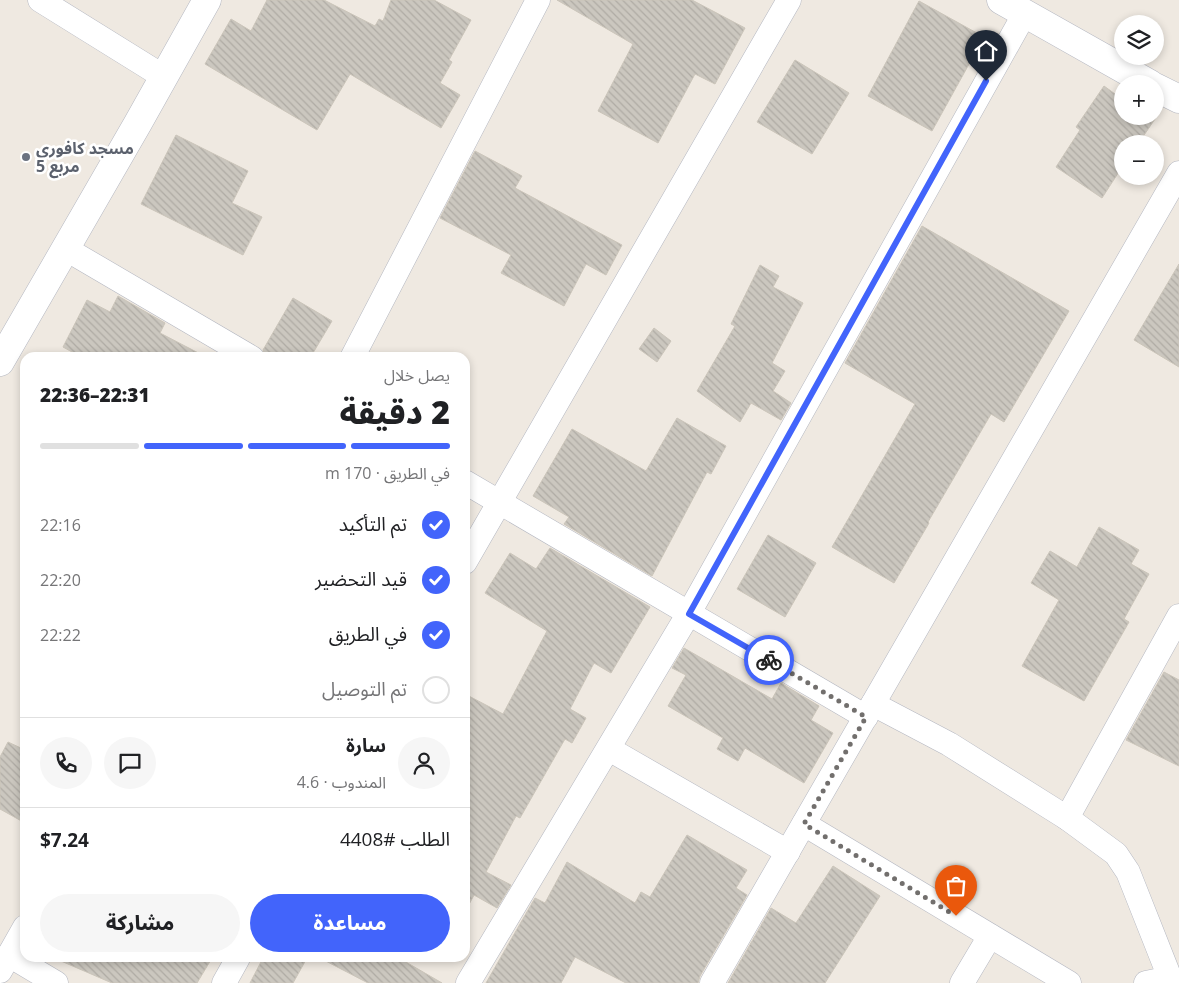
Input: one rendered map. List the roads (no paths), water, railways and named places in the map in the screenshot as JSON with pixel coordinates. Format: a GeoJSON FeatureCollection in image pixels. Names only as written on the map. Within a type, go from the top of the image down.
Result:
{"type":"FeatureCollection","features":[{"type":"Feature","properties":{"kind":"street"},"geometry":{"type":"LineString","coordinates":[[40,0],[164,76]]}},
{"type":"Feature","properties":{"kind":"street"},"geometry":{"type":"LineString","coordinates":[[0,362],[207,0]]}},
{"type":"Feature","properties":{"kind":"street"},"geometry":{"type":"LineString","coordinates":[[355,352],[538,0]]}},
{"type":"Feature","properties":{"kind":"street"},"geometry":{"type":"LineString","coordinates":[[470,553],[789,0]]}},
{"type":"Feature","properties":{"kind":"street"},"geometry":{"type":"LineString","coordinates":[[468,983],[689,614],[1013,6],[1134,75]]}},
{"type":"Feature","properties":{"kind":"street"},"geometry":{"type":"LineString","coordinates":[[1164,92],[1179,99]]}},
{"type":"Feature","properties":{"kind":"street"},"geometry":{"type":"LineString","coordinates":[[712,983],[1179,174]]}},
{"type":"Feature","properties":{"kind":"street"},"geometry":{"type":"LineString","coordinates":[[66,249],[242,352]]}},
{"type":"Feature","properties":{"kind":"street"},"geometry":{"type":"LineString","coordinates":[[470,485],[689,614],[869,711],[949,744],[1067,818],[1110,849],[1125,866],[1174,981],[1146,983]]}},
{"type":"Feature","properties":{"kind":"street"},"geometry":{"type":"LineString","coordinates":[[1067,818],[1179,616]]}},
{"type":"Feature","properties":{"kind":"street"},"geometry":{"type":"LineString","coordinates":[[608,749],[788,852]]}},
{"type":"Feature","properties":{"kind":"street"},"geometry":{"type":"LineString","coordinates":[[804,824],[1069,983]]}},
{"type":"Feature","properties":{"kind":"street"},"geometry":{"type":"LineString","coordinates":[[20,936],[4,963],[56,983]]}},
{"type":"Feature","properties":{"kind":"street"},"geometry":{"type":"LineString","coordinates":[[962,983],[990,936]]}},
{"type":"Feature","properties":{"kind":"street"},"geometry":{"type":"LineString","coordinates":[[224,983],[236,962]]}},
{"type":"Feature","properties":{"kind":"place","name":"مسجد كافوري مربع 5"},"geometry":{"type":"Point","coordinates":[26,157]}}]}
